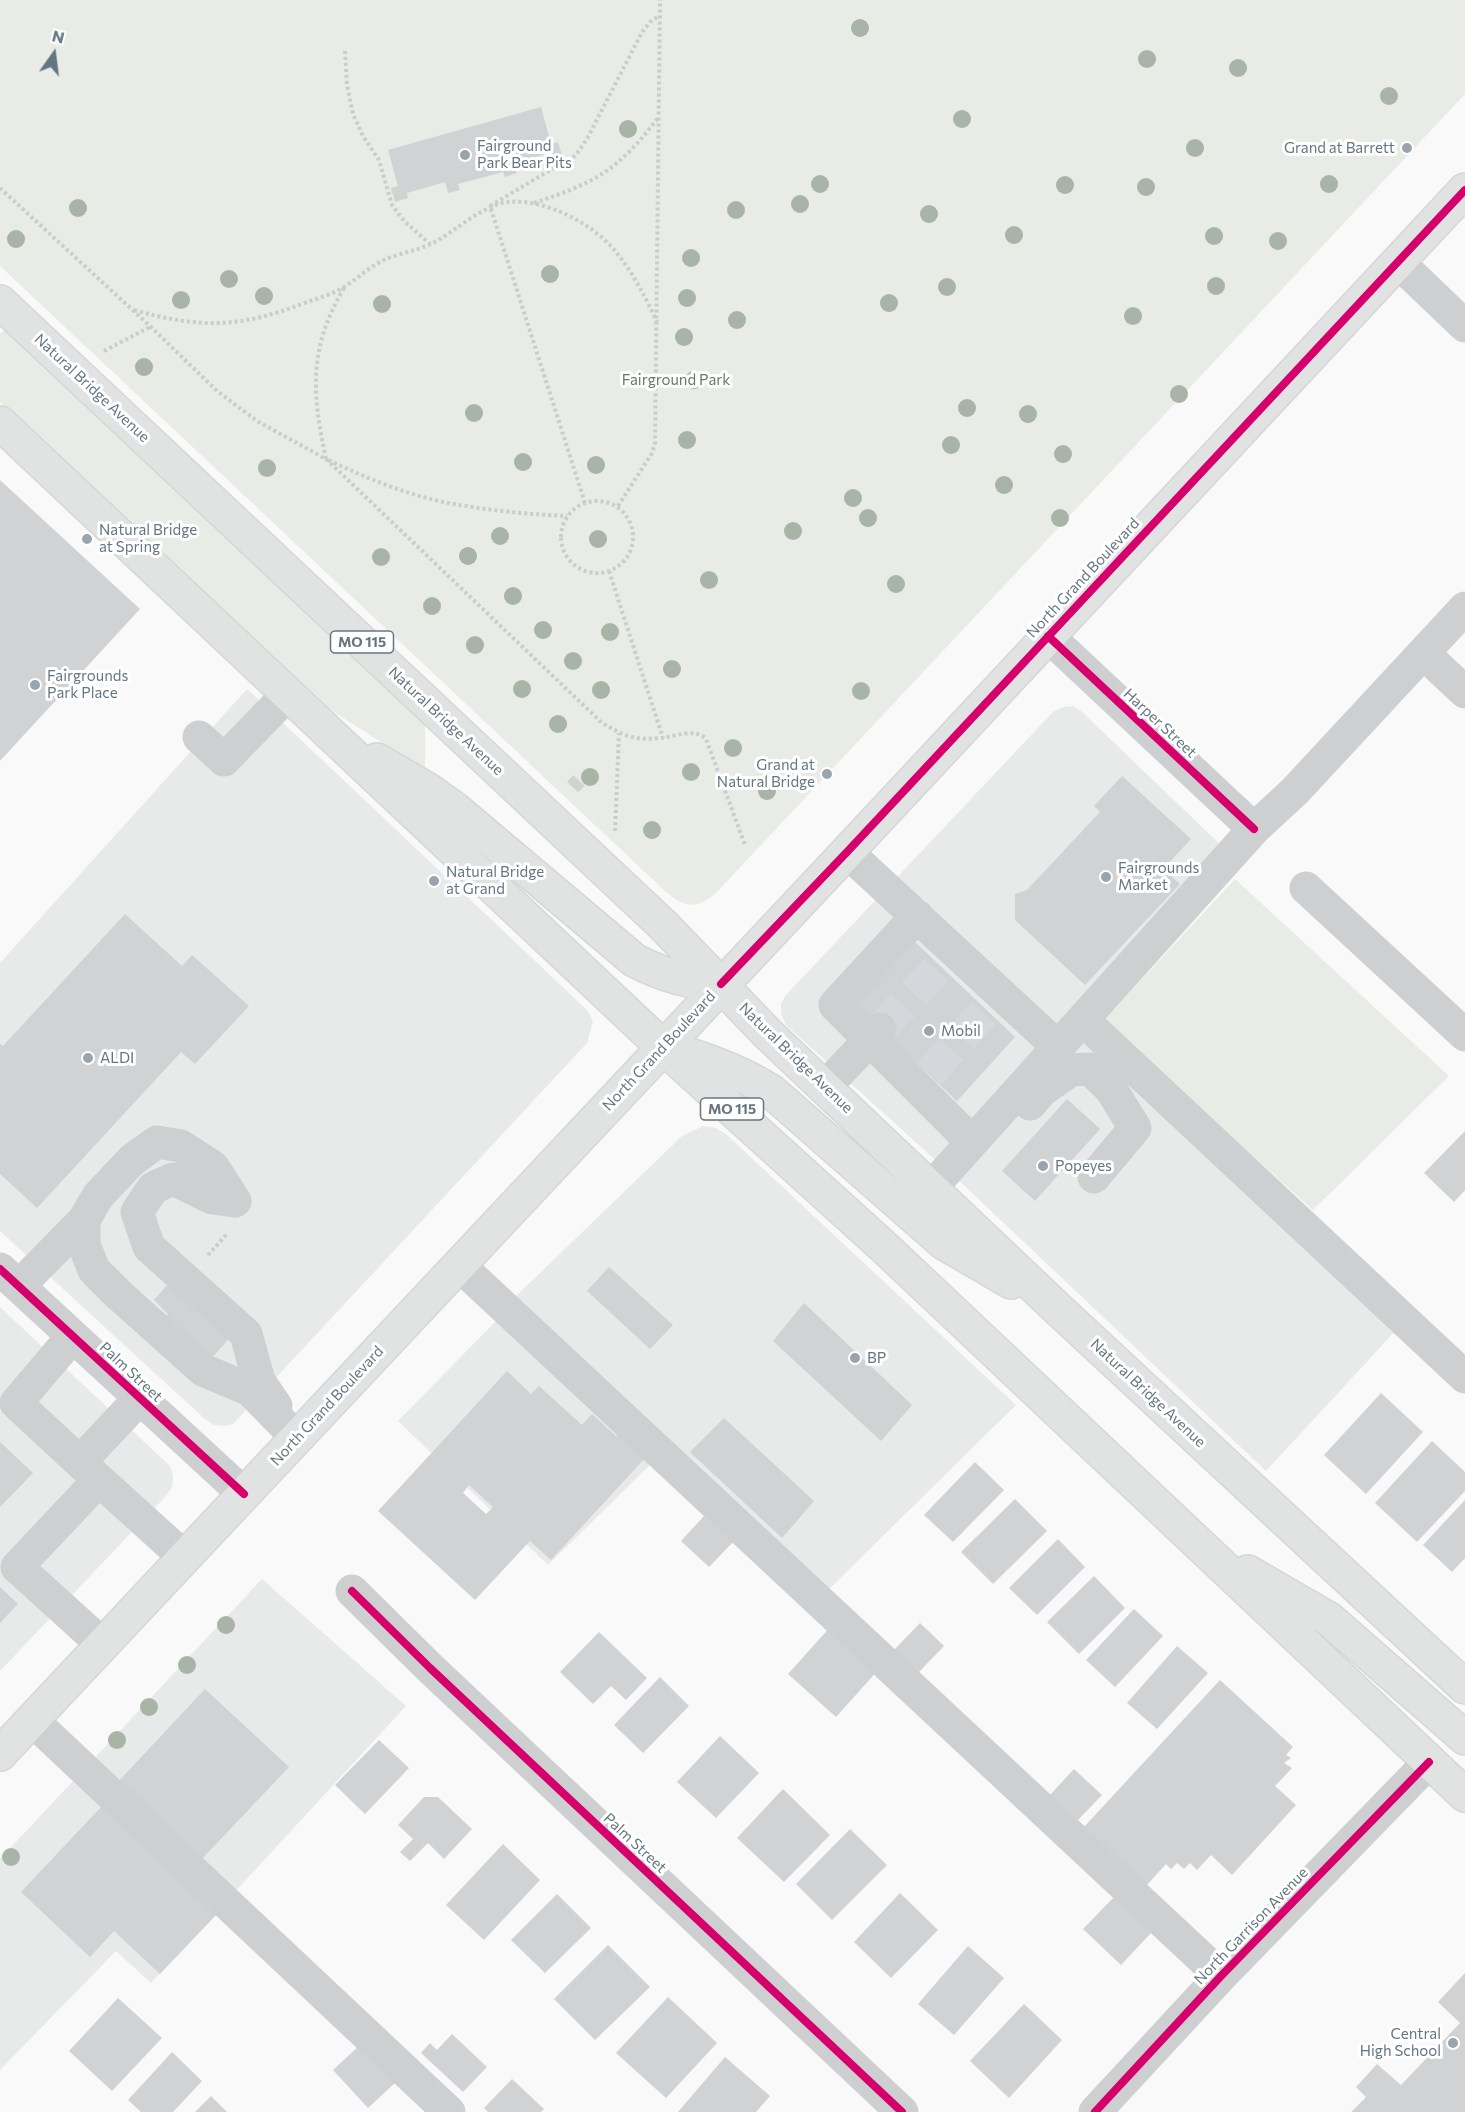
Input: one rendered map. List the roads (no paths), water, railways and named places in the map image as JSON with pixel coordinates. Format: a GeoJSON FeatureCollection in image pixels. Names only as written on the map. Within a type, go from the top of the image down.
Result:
{"type":"FeatureCollection","features":[{"type":"Feature","properties":{"kind":"main road","name":"North Grand Boulevard"},"geometry":{"type":"LineString","coordinates":[[0,1754],[1465,190]]}},
{"type":"Feature","properties":{"kind":"main road","name":"Natural Bridge Avenue"},"geometry":{"type":"LineString","coordinates":[[0,302],[646,909],[768,1034],[1059,1310],[1465,1687]]}},
{"type":"Feature","properties":{"kind":"main road","name":"MO 115"},"geometry":{"type":"LineString","coordinates":[[0,423],[663,1047],[885,1248],[1465,1795]]}},
{"type":"Feature","properties":{"kind":"main road"},"geometry":{"type":"LineString","coordinates":[[323,728],[430,791],[455,809],[634,960],[658,973],[702,984],[721,984]]}},
{"type":"Feature","properties":{"kind":"main road"},"geometry":{"type":"LineString","coordinates":[[663,1047],[717,1064],[772,1092],[944,1243],[1059,1310]]}},
{"type":"Feature","properties":{"kind":"main road"},"geometry":{"type":"LineString","coordinates":[[1197,1542],[1329,1619],[1465,1738]]}},
{"type":"Feature","properties":{"kind":"street"},"geometry":{"type":"LineString","coordinates":[[1398,262],[1465,326]]}},
{"type":"Feature","properties":{"kind":"street"},"geometry":{"type":"LineString","coordinates":[[975,1153],[1058,1047],[1254,829],[1295,792],[1465,608]]}},
{"type":"Feature","properties":{"kind":"street","name":"Harper Street"},"geometry":{"type":"LineString","coordinates":[[1047,636],[1254,829]]}},
{"type":"Feature","properties":{"kind":"street"},"geometry":{"type":"LineString","coordinates":[[1424,653],[1465,692]]}},
{"type":"Feature","properties":{"kind":"street"},"geometry":{"type":"LineString","coordinates":[[199,736],[224,760],[288,694]]}},
{"type":"Feature","properties":{"kind":"street"},"geometry":{"type":"LineString","coordinates":[[847,852],[917,916],[948,958],[994,1002],[1058,1047]]}},
{"type":"Feature","properties":{"kind":"street"},"geometry":{"type":"LineString","coordinates":[[1306,888],[1465,1035]]}},
{"type":"Feature","properties":{"kind":"street"},"geometry":{"type":"LineString","coordinates":[[917,916],[835,1005],[875,1034],[923,1081],[975,1153]]}},
{"type":"Feature","properties":{"kind":"street"},"geometry":{"type":"LineString","coordinates":[[1083,1020],[1465,1377]]}},
{"type":"Feature","properties":{"kind":"street"},"geometry":{"type":"LineString","coordinates":[[825,1087],[875,1034]]}},
{"type":"Feature","properties":{"kind":"street"},"geometry":{"type":"LineString","coordinates":[[931,1188],[975,1153],[1041,1091],[1071,1070],[1090,1070],[1111,1089],[1135,1128],[1094,1177]]}},
{"type":"Feature","properties":{"kind":"street"},"geometry":{"type":"LineString","coordinates":[[9,1277],[84,1220],[98,1196],[132,1160],[157,1142],[182,1146],[213,1167],[235,1201],[212,1198],[173,1179],[153,1188],[137,1212],[149,1247],[246,1334],[259,1381],[297,1438]]}},
{"type":"Feature","properties":{"kind":"street"},"geometry":{"type":"LineString","coordinates":[[84,1220],[84,1245],[94,1270],[203,1370],[250,1390],[297,1438]]}},
{"type":"Feature","properties":{"kind":"street"},"geometry":{"type":"LineString","coordinates":[[459,1265],[1221,1976]]}},
{"type":"Feature","properties":{"kind":"street","name":"Palm Street"},"geometry":{"type":"LineString","coordinates":[[9,1277],[244,1494]]}},
{"type":"Feature","properties":{"kind":"street"},"geometry":{"type":"LineString","coordinates":[[74,1336],[8,1404],[89,1471],[184,1557]]}},
{"type":"Feature","properties":{"kind":"street"},"geometry":{"type":"LineString","coordinates":[[102,1644],[8,1559],[89,1471],[140,1398]]}},
{"type":"Feature","properties":{"kind":"street","name":"Palm Street"},"geometry":{"type":"LineString","coordinates":[[352,1591],[429,1668],[902,2112]]}},
{"type":"Feature","properties":{"kind":"street"},"geometry":{"type":"LineString","coordinates":[[32,1720],[449,2112]]}},
{"type":"Feature","properties":{"kind":"street","name":"North Garrison Avenue"},"geometry":{"type":"LineString","coordinates":[[1095,2112],[1221,1976],[1429,1762]]}},
{"type":"Feature","properties":{"kind":"tunnel"},"geometry":{"type":"LineString","coordinates":[[880,1029],[940,966]]}},
{"type":"Feature","properties":{"kind":"tunnel"},"geometry":{"type":"LineString","coordinates":[[929,1074],[986,1010]]}},
{"type":"Feature","properties":{"kind":"place","name":"Grand at Barrett"},"geometry":{"type":"Point","coordinates":[1407,148]}},
{"type":"Feature","properties":{"kind":"place","name":"Fairground Park Bear Pits"},"geometry":{"type":"Point","coordinates":[465,155]}},
{"type":"Feature","properties":{"kind":"place","name":"Natural Bridge at Spring"},"geometry":{"type":"Point","coordinates":[87,539]}},
{"type":"Feature","properties":{"kind":"place","name":"Fairgrounds Park Place"},"geometry":{"type":"Point","coordinates":[35,685]}},
{"type":"Feature","properties":{"kind":"place","name":"Grand at Natural Bridge"},"geometry":{"type":"Point","coordinates":[827,774]}},
{"type":"Feature","properties":{"kind":"place","name":"Fairgrounds Market"},"geometry":{"type":"Point","coordinates":[1106,877]}},
{"type":"Feature","properties":{"kind":"place","name":"Natural Bridge at Grand"},"geometry":{"type":"Point","coordinates":[434,881]}},
{"type":"Feature","properties":{"kind":"place","name":"Mobil"},"geometry":{"type":"Point","coordinates":[929,1031]}},
{"type":"Feature","properties":{"kind":"place","name":"ALDI"},"geometry":{"type":"Point","coordinates":[88,1058]}},
{"type":"Feature","properties":{"kind":"place","name":"Popeyes"},"geometry":{"type":"Point","coordinates":[1043,1166]}},
{"type":"Feature","properties":{"kind":"place","name":"BP"},"geometry":{"type":"Point","coordinates":[855,1358]}},
{"type":"Feature","properties":{"kind":"place","name":"Central High School"},"geometry":{"type":"Point","coordinates":[1453,2043]}},
{"type":"Feature","properties":{"kind":"park label","name":"Fairground Park"},"geometry":{"type":"Point","coordinates":[676,380]}}]}
